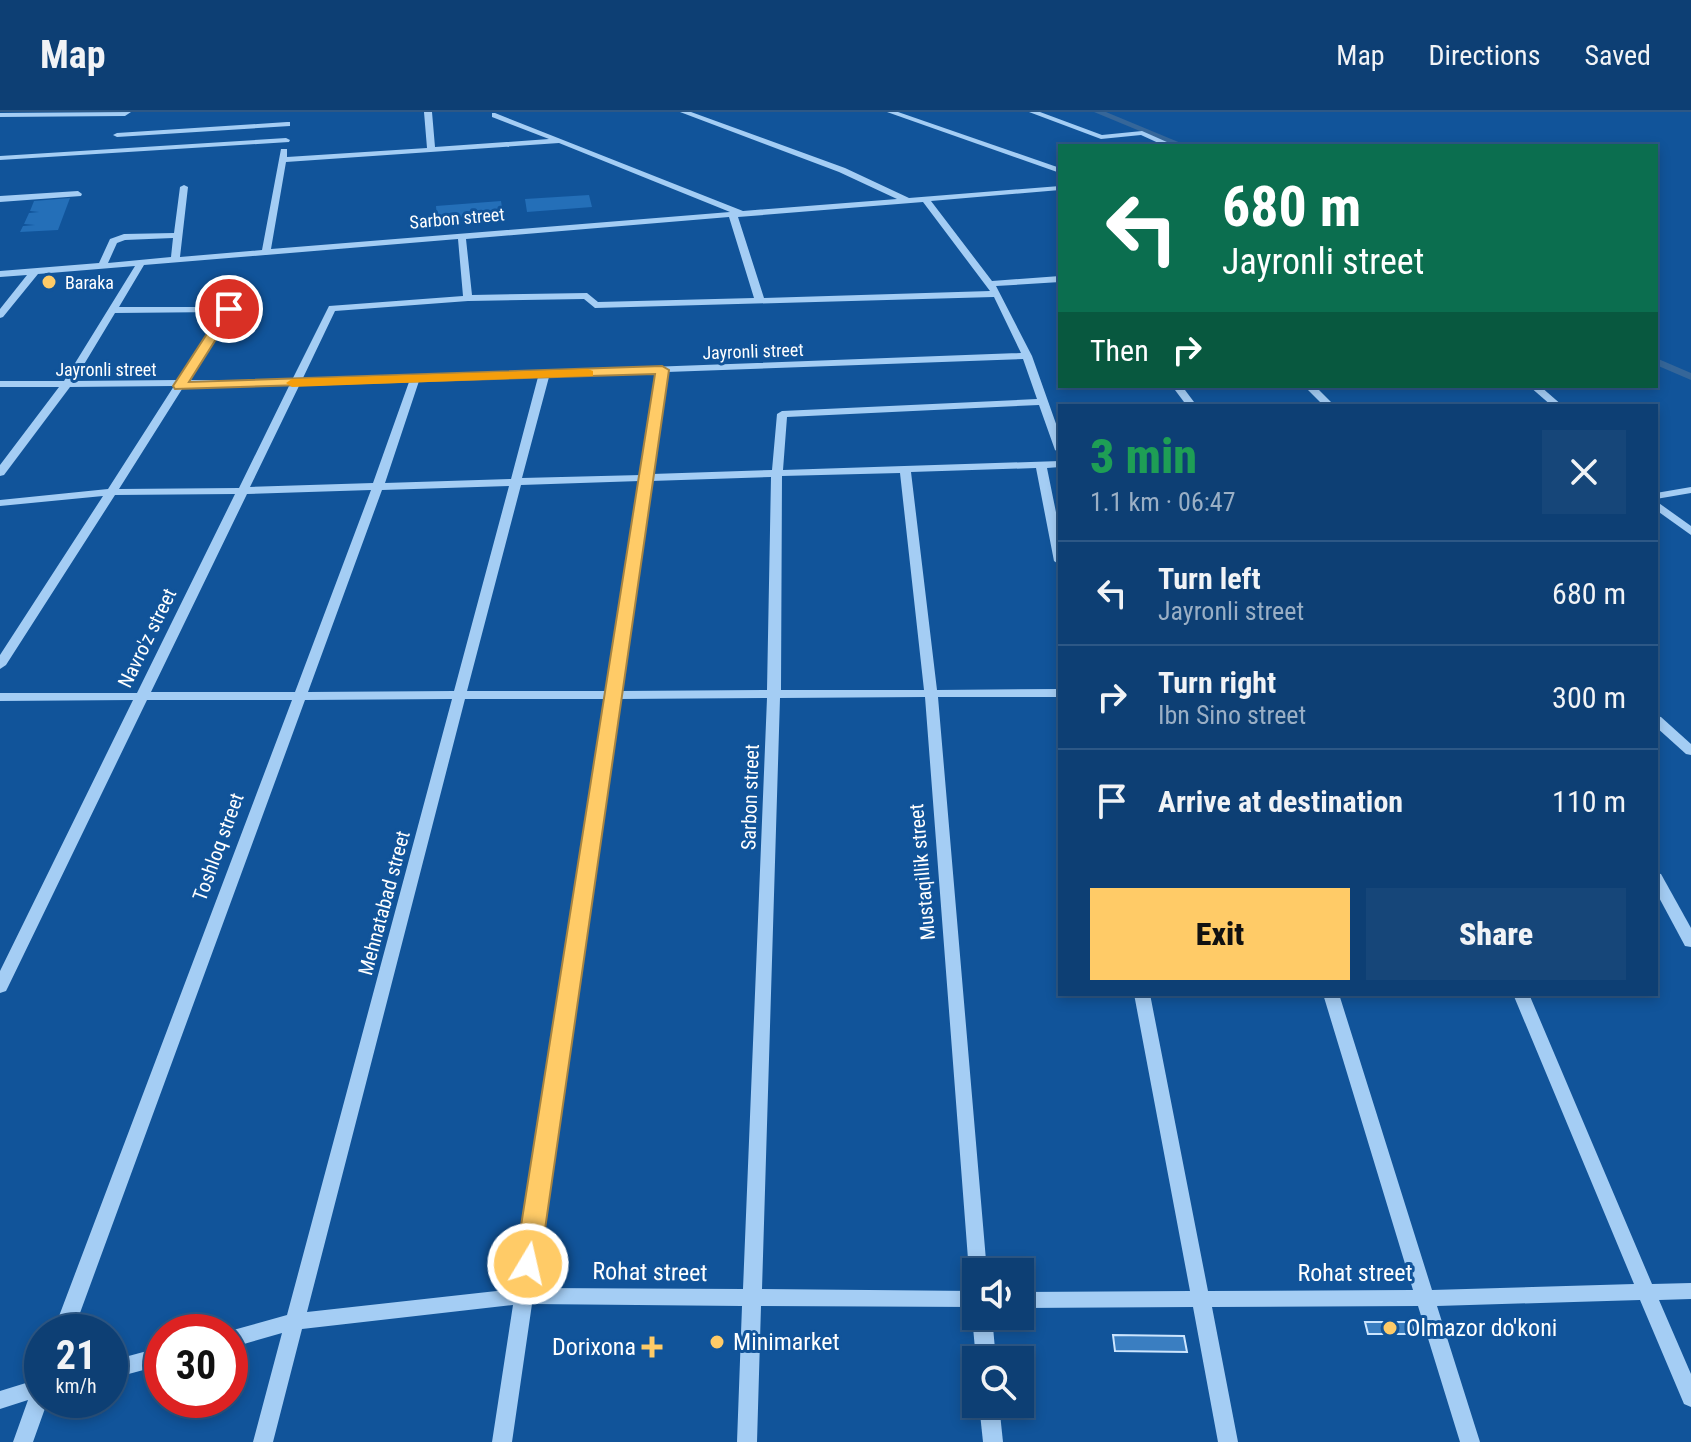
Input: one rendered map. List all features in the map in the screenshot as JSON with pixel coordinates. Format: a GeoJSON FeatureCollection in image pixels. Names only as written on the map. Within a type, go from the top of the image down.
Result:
{"type":"FeatureCollection","features":[{"type":"Feature","properties":{"kind":"street"},"geometry":{"type":"LineString","coordinates":[[0,115],[127,112]]}},
{"type":"Feature","properties":{"kind":"street"},"geometry":{"type":"LineString","coordinates":[[266,253],[291,112]]}},
{"type":"Feature","properties":{"kind":"street"},"geometry":{"type":"LineString","coordinates":[[428,112],[431,150]]}},
{"type":"Feature","properties":{"kind":"street"},"geometry":{"type":"LineString","coordinates":[[684,112],[842,170],[912,202]]}},
{"type":"Feature","properties":{"kind":"street"},"geometry":{"type":"LineString","coordinates":[[891,112],[1058,170]]}},
{"type":"Feature","properties":{"kind":"street"},"geometry":{"type":"LineString","coordinates":[[1033,112],[1101,137],[1142,133],[1167,144]]}},
{"type":"Feature","properties":{"kind":"street"},"geometry":{"type":"LineString","coordinates":[[495,115],[745,215]]}},
{"type":"Feature","properties":{"kind":"street"},"geometry":{"type":"LineString","coordinates":[[117,135],[287,124]]}},
{"type":"Feature","properties":{"kind":"street"},"geometry":{"type":"LineString","coordinates":[[0,158],[286,140]]}},
{"type":"Feature","properties":{"kind":"street"},"geometry":{"type":"LineString","coordinates":[[282,160],[560,141]]}},
{"type":"Feature","properties":{"kind":"street"},"geometry":{"type":"LineString","coordinates":[[175,260],[184,187]]}},
{"type":"Feature","properties":{"kind":"street","name":"Sarbon street"},"geometry":{"type":"LineString","coordinates":[[0,274],[1058,188]]}},
{"type":"Feature","properties":{"kind":"street"},"geometry":{"type":"LineString","coordinates":[[0,199],[78,194]]}},
{"type":"Feature","properties":{"kind":"street"},"geometry":{"type":"LineString","coordinates":[[927,201],[997,294],[1027,356],[1058,444]]}},
{"type":"Feature","properties":{"kind":"street"},"geometry":{"type":"LineString","coordinates":[[733,216],[760,301]]}},
{"type":"Feature","properties":{"kind":"street"},"geometry":{"type":"LineString","coordinates":[[102,266],[113,241],[124,237],[178,235]]}},
{"type":"Feature","properties":{"kind":"street"},"geometry":{"type":"LineString","coordinates":[[462,238],[468,298],[587,296],[595,305],[997,294]]}},
{"type":"Feature","properties":{"kind":"street"},"geometry":{"type":"LineString","coordinates":[[0,473],[66,385],[141,263]]}},
{"type":"Feature","properties":{"kind":"street"},"geometry":{"type":"LineString","coordinates":[[0,315],[35,271]]}},
{"type":"Feature","properties":{"kind":"street"},"geometry":{"type":"LineString","coordinates":[[990,284],[1058,279]]}},
{"type":"Feature","properties":{"kind":"street","name":"Navro'z street"},"geometry":{"type":"LineString","coordinates":[[0,987],[332,308],[468,298]]}},
{"type":"Feature","properties":{"kind":"street"},"geometry":{"type":"LineString","coordinates":[[0,665],[229,309],[112,310]]}},
{"type":"Feature","properties":{"kind":"street","name":"Jayronli street"},"geometry":{"type":"LineString","coordinates":[[0,384],[180,386],[293,383],[1027,356]]}},
{"type":"Feature","properties":{"kind":"street"},"geometry":{"type":"LineString","coordinates":[[502,1442],[662,370]]}},
{"type":"Feature","properties":{"kind":"street","name":"Mehnatаbаd street"},"geometry":{"type":"LineString","coordinates":[[263,1442],[544,375]]}},
{"type":"Feature","properties":{"kind":"street","name":"Toshloq street"},"geometry":{"type":"LineString","coordinates":[[70,1314],[378,486],[415,378]]}},
{"type":"Feature","properties":{"kind":"street"},"geometry":{"type":"LineString","coordinates":[[1311,388],[1328,404]]}},
{"type":"Feature","properties":{"kind":"street"},"geometry":{"type":"LineString","coordinates":[[1536,388],[1556,404]]}},
{"type":"Feature","properties":{"kind":"street","name":"Sarbon street"},"geometry":{"type":"LineString","coordinates":[[747,1442],[774,693],[777,472],[782,414],[1044,402]]}},
{"type":"Feature","properties":{"kind":"street"},"geometry":{"type":"LineString","coordinates":[[0,503],[113,492],[243,491],[1058,464]]}},
{"type":"Feature","properties":{"kind":"street"},"geometry":{"type":"LineString","coordinates":[[1041,465],[1058,551]]}},
{"type":"Feature","properties":{"kind":"street","name":"Mustaqillik street"},"geometry":{"type":"LineString","coordinates":[[905,469],[931,693],[977,1258]]}},
{"type":"Feature","properties":{"kind":"street"},"geometry":{"type":"LineString","coordinates":[[1658,495],[1691,490]]}},
{"type":"Feature","properties":{"kind":"street"},"geometry":{"type":"LineString","coordinates":[[1658,495],[1691,532]]}},
{"type":"Feature","properties":{"kind":"street"},"geometry":{"type":"LineString","coordinates":[[0,697],[1058,693]]}},
{"type":"Feature","properties":{"kind":"street"},"geometry":{"type":"LineString","coordinates":[[1658,722],[1691,751]]}},
{"type":"Feature","properties":{"kind":"street"},"geometry":{"type":"LineString","coordinates":[[1658,882],[1691,942]]}},
{"type":"Feature","properties":{"kind":"street"},"geometry":{"type":"LineString","coordinates":[[1142,996],[1228,1442]]}},
{"type":"Feature","properties":{"kind":"street"},"geometry":{"type":"LineString","coordinates":[[1332,996],[1470,1442]]}},
{"type":"Feature","properties":{"kind":"street"},"geometry":{"type":"LineString","coordinates":[[1522,996],[1691,1398]]}},
{"type":"Feature","properties":{"kind":"street","name":"Rohat street"},"geometry":{"type":"LineString","coordinates":[[1034,1300],[1425,1298],[1691,1291]]}},
{"type":"Feature","properties":{"kind":"street","name":"Rohat street"},"geometry":{"type":"LineString","coordinates":[[248,1334],[293,1322],[523,1296],[962,1299]]}},
{"type":"Feature","properties":{"kind":"street"},"geometry":{"type":"LineString","coordinates":[[0,1400],[24,1393]]}},
{"type":"Feature","properties":{"kind":"street"},"geometry":{"type":"LineString","coordinates":[[23,1442],[31,1418]]}},
{"type":"Feature","properties":{"kind":"street"},"geometry":{"type":"LineString","coordinates":[[990,1418],[993,1442]]}},
{"type":"Feature","properties":{"kind":"shaded area"},"geometry":{"type":"Polygon","coordinates":[[[589,195],[592,207],[527,212],[525,199],[589,195]]]}},
{"type":"Feature","properties":{"kind":"shaded area"},"geometry":{"type":"Polygon","coordinates":[[[70,198],[58,230],[20,232],[23,226],[35,225],[24,224],[29,213],[39,212],[30,211],[34,201],[70,198]]]}},
{"type":"Feature","properties":{"kind":"shaded area"},"geometry":{"type":"Polygon","coordinates":[[[501,201],[503,214],[437,219],[436,206],[501,201]]]}},
{"type":"Feature","properties":{"kind":"building","name":"Olmazor do'koni"},"geometry":{"type":"Polygon","coordinates":[[[1365,1322],[1411,1322],[1415,1334],[1368,1334],[1365,1322]]]}},
{"type":"Feature","properties":{"kind":"building"},"geometry":{"type":"Polygon","coordinates":[[[1113,1335],[1184,1336],[1187,1352],[1115,1351],[1113,1335]]]}},
{"type":"Feature","properties":{"kind":"waterway"},"geometry":{"type":"LineString","coordinates":[[1098,112],[1179,144]]}},
{"type":"Feature","properties":{"kind":"waterway"},"geometry":{"type":"LineString","coordinates":[[1658,362],[1691,377]]}},
{"type":"Feature","properties":{"kind":"slow traffic"},"geometry":{"type":"LineString","coordinates":[[292,383],[588,373]]}},
{"type":"Feature","properties":{"kind":"place","name":"Baraka"},"geometry":{"type":"Point","coordinates":[49,282]}},
{"type":"Feature","properties":{"kind":"place","name":"Olmazor do'koni"},"geometry":{"type":"Point","coordinates":[1390,1328]}},
{"type":"Feature","properties":{"kind":"place","name":"Minimarket"},"geometry":{"type":"Point","coordinates":[717,1342]}},
{"type":"Feature","properties":{"kind":"place","name":"Dorixona"},"geometry":{"type":"Point","coordinates":[652,1347]}},
{"type":"Feature","properties":{"kind":"route"},"geometry":{"type":"LineString","coordinates":[[229,309],[180,386],[662,370],[528,1264]]}}]}
